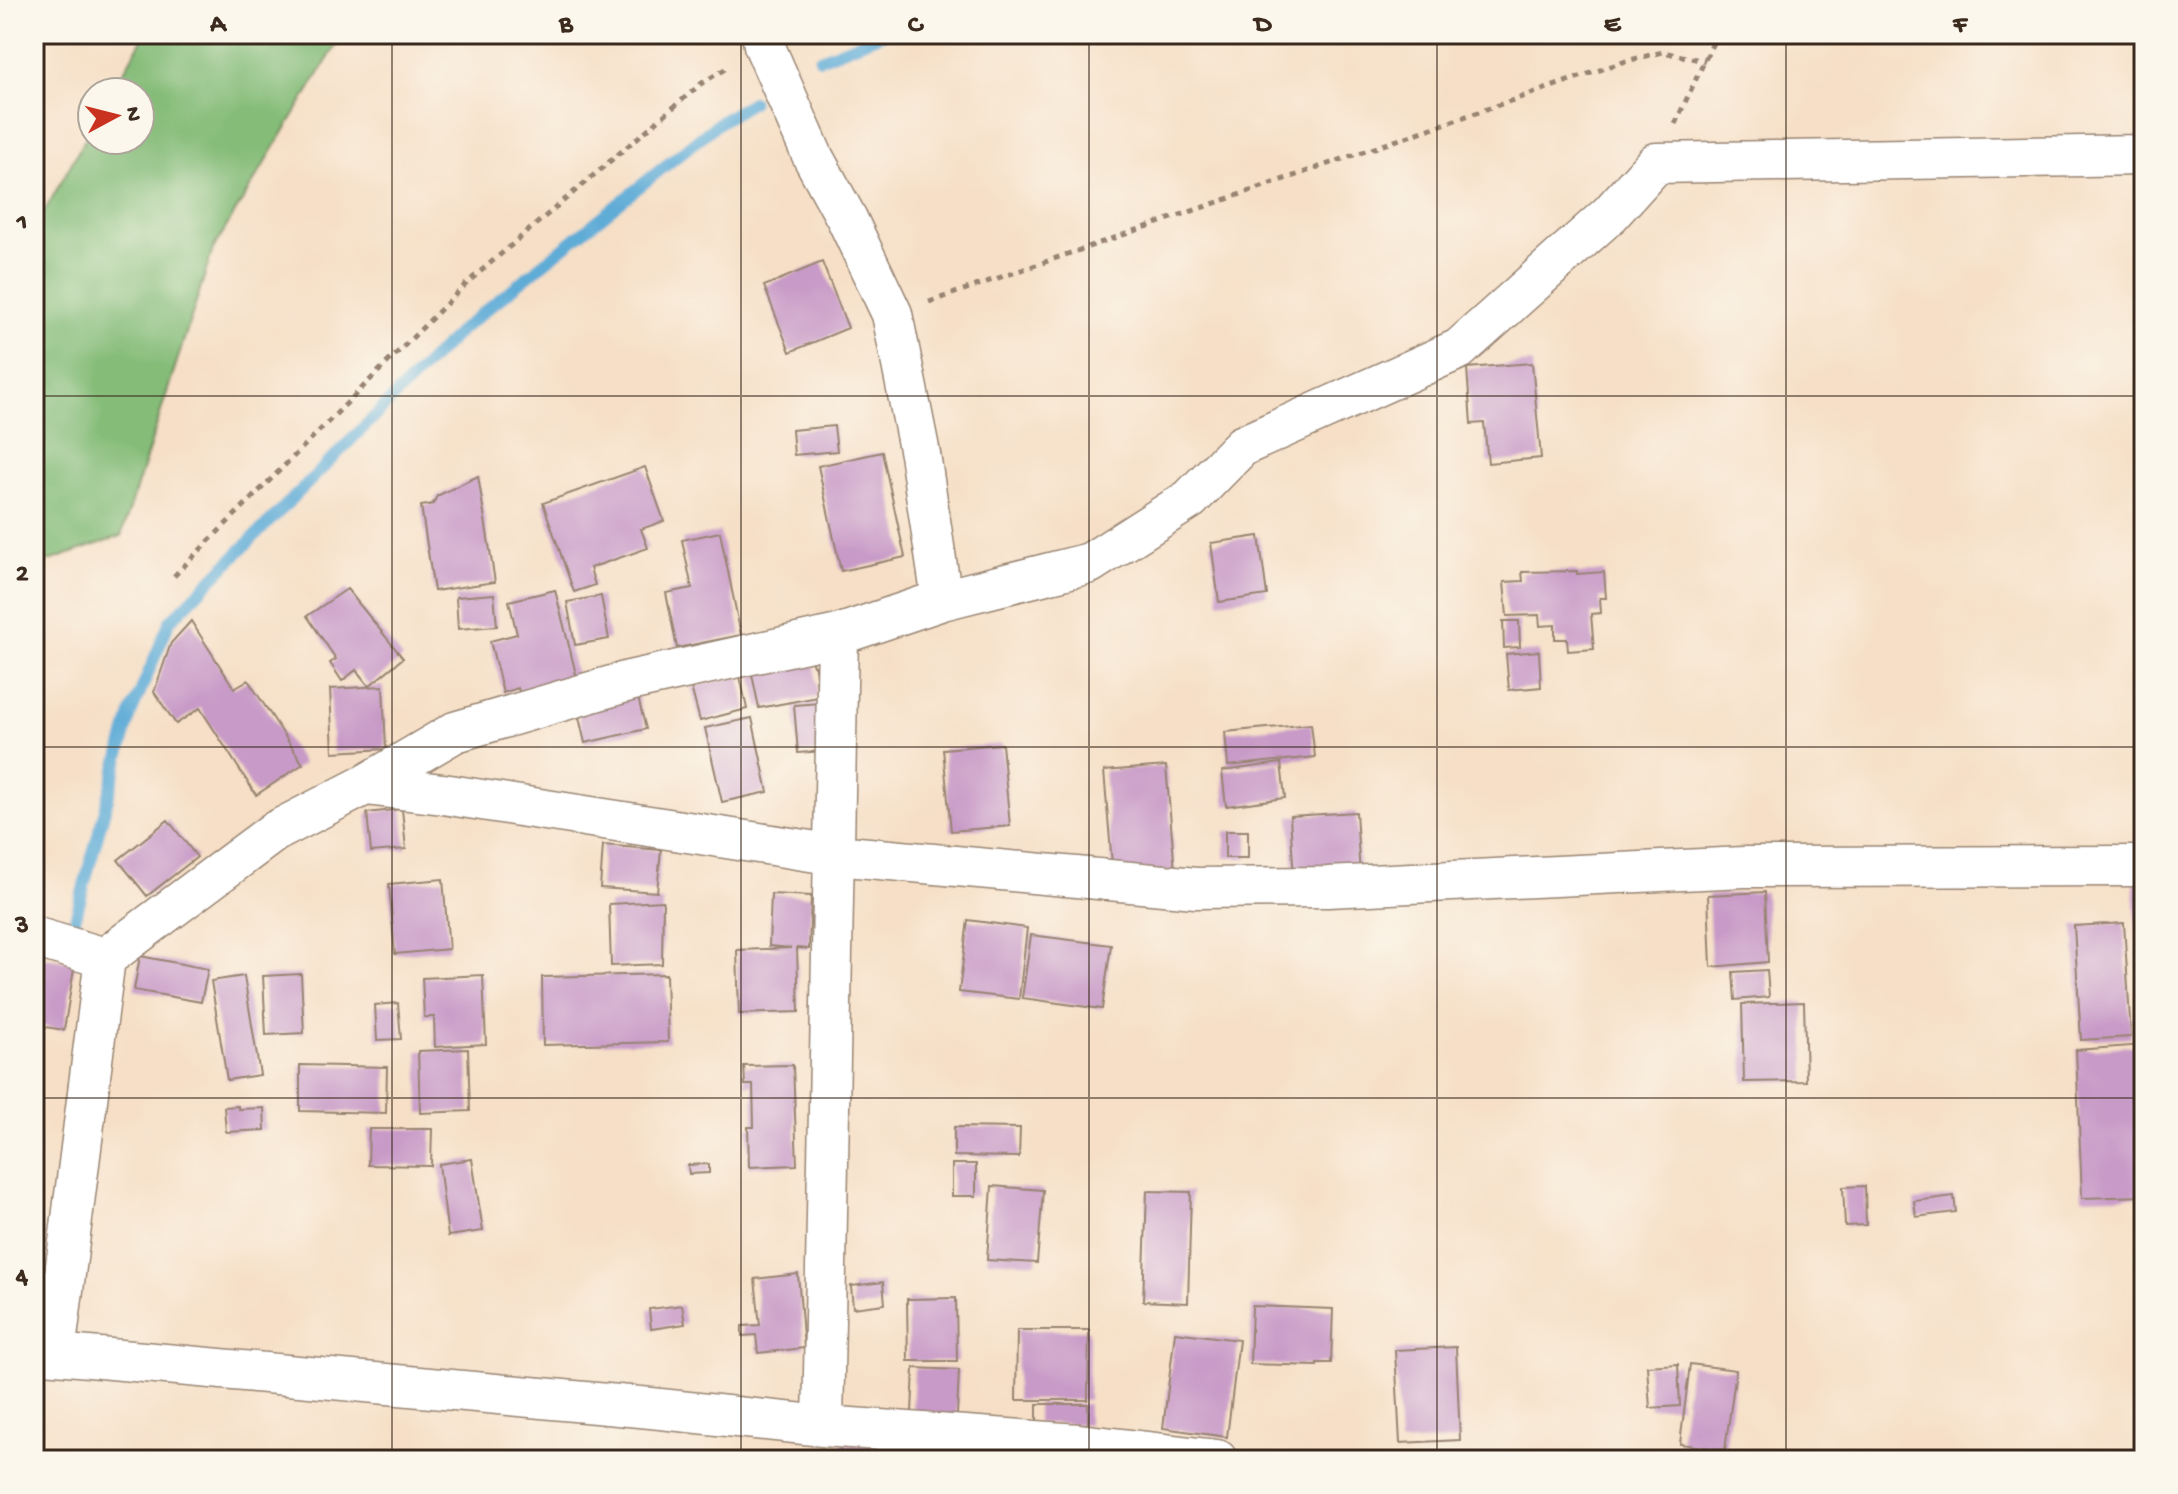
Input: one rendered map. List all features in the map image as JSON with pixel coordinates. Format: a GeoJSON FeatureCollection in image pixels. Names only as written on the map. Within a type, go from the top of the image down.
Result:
{"type":"FeatureCollection","features":[{"type":"Feature","properties":{"kind":"street"},"geometry":{"type":"LineString","coordinates":[[763,39],[813,157],[847,219],[892,314],[920,454],[942,600]]}},
{"type":"Feature","properties":{"kind":"street"},"geometry":{"type":"LineString","coordinates":[[1217,1460],[1080,1452],[44,1352],[105,958],[274,832],[365,785],[455,732],[629,681],[838,635],[942,600],[1090,563],[1190,499],[1242,446],[1459,349],[1610,214],[1656,163],[2144,155]]}},
{"type":"Feature","properties":{"kind":"street"},"geometry":{"type":"LineString","coordinates":[[823,1426],[838,635]]}},
{"type":"Feature","properties":{"kind":"street"},"geometry":{"type":"LineString","coordinates":[[365,785],[443,794],[836,855],[1196,888],[1328,887],[1744,867],[2144,866]]}},
{"type":"Feature","properties":{"kind":"street"},"geometry":{"type":"LineString","coordinates":[[34,937],[105,958]]}},
{"type":"Feature","properties":{"kind":"path"},"geometry":{"type":"LineString","coordinates":[[1656,163],[1717,34]]}},
{"type":"Feature","properties":{"kind":"path"},"geometry":{"type":"LineString","coordinates":[[174,576],[468,282],[702,83],[763,39]]}},
{"type":"Feature","properties":{"kind":"path"},"geometry":{"type":"LineString","coordinates":[[892,314],[1626,61],[1663,52],[1705,61]]}},
{"type":"Feature","properties":{"kind":"green space"},"geometry":{"type":"Polygon","coordinates":[[[145,34],[343,34],[213,249],[121,536],[34,566],[34,230],[76,155],[156,156],[156,76],[121,76],[145,34]]]}},
{"type":"Feature","properties":{"kind":"building"},"geometry":{"type":"Polygon","coordinates":[[[822,262],[848,328],[790,352],[764,286],[822,262]]]}},
{"type":"Feature","properties":{"kind":"building"},"geometry":{"type":"Polygon","coordinates":[[[1532,363],[1541,458],[1488,463],[1484,423],[1471,424],[1467,368],[1532,363]]]}},
{"type":"Feature","properties":{"kind":"building"},"geometry":{"type":"Polygon","coordinates":[[[834,426],[837,451],[794,455],[792,430],[834,426]]]}},
{"type":"Feature","properties":{"kind":"building"},"geometry":{"type":"Polygon","coordinates":[[[882,452],[905,557],[841,571],[818,466],[882,452]]]}},
{"type":"Feature","properties":{"kind":"building"},"geometry":{"type":"Polygon","coordinates":[[[645,467],[664,521],[641,529],[648,548],[590,568],[595,585],[574,592],[543,503],[645,467]]]}},
{"type":"Feature","properties":{"kind":"building"},"geometry":{"type":"Polygon","coordinates":[[[478,476],[495,582],[434,591],[421,506],[433,504],[437,496],[478,476]]]}},
{"type":"Feature","properties":{"kind":"building"},"geometry":{"type":"Polygon","coordinates":[[[720,532],[741,635],[677,648],[666,593],[692,588],[682,540],[720,532]]]}},
{"type":"Feature","properties":{"kind":"building"},"geometry":{"type":"Polygon","coordinates":[[[1259,536],[1267,595],[1219,602],[1211,543],[1259,536]]]}},
{"type":"Feature","properties":{"kind":"building"},"geometry":{"type":"Polygon","coordinates":[[[1577,571],[1577,574],[1604,572],[1606,598],[1600,598],[1601,613],[1591,614],[1594,649],[1568,651],[1567,639],[1555,639],[1555,625],[1540,626],[1539,615],[1507,616],[1504,582],[1523,581],[1522,572],[1577,571]]]}},
{"type":"Feature","properties":{"kind":"building"},"geometry":{"type":"Polygon","coordinates":[[[347,589],[403,658],[369,686],[356,670],[342,681],[330,663],[336,659],[307,616],[347,589]]]}},
{"type":"Feature","properties":{"kind":"building"},"geometry":{"type":"Polygon","coordinates":[[[555,590],[578,682],[521,697],[518,688],[503,693],[490,641],[517,634],[509,601],[555,590]]]}},
{"type":"Feature","properties":{"kind":"building"},"geometry":{"type":"Polygon","coordinates":[[[494,594],[497,626],[458,629],[456,597],[494,594]]]}},
{"type":"Feature","properties":{"kind":"building"},"geometry":{"type":"Polygon","coordinates":[[[601,596],[609,639],[575,645],[567,602],[601,596]]]}},
{"type":"Feature","properties":{"kind":"building"},"geometry":{"type":"Polygon","coordinates":[[[191,621],[234,688],[248,680],[303,764],[256,795],[200,708],[176,724],[154,692],[171,643],[191,621]]]}},
{"type":"Feature","properties":{"kind":"building"},"geometry":{"type":"Polygon","coordinates":[[[1503,621],[1519,621],[1520,647],[1504,648],[1503,621]]]}},
{"type":"Feature","properties":{"kind":"building"},"geometry":{"type":"Polygon","coordinates":[[[802,651],[815,667],[818,697],[759,708],[749,660],[802,651]]]}},
{"type":"Feature","properties":{"kind":"building"},"geometry":{"type":"Polygon","coordinates":[[[1539,651],[1541,687],[1509,690],[1506,654],[1539,651]]]}},
{"type":"Feature","properties":{"kind":"building"},"geometry":{"type":"Polygon","coordinates":[[[740,676],[747,709],[700,721],[691,687],[740,676]]]}},
{"type":"Feature","properties":{"kind":"building"},"geometry":{"type":"Polygon","coordinates":[[[383,686],[386,749],[333,752],[330,689],[383,686]]]}},
{"type":"Feature","properties":{"kind":"building"},"geometry":{"type":"Polygon","coordinates":[[[636,690],[646,729],[585,743],[576,704],[636,690]]]}},
{"type":"Feature","properties":{"kind":"building"},"geometry":{"type":"Polygon","coordinates":[[[820,703],[824,751],[798,753],[794,705],[820,703]]]}},
{"type":"Feature","properties":{"kind":"building"},"geometry":{"type":"Polygon","coordinates":[[[752,718],[768,792],[722,802],[705,728],[752,718]]]}},
{"type":"Feature","properties":{"kind":"building"},"geometry":{"type":"Polygon","coordinates":[[[1311,724],[1315,757],[1228,766],[1225,732],[1311,724]]]}},
{"type":"Feature","properties":{"kind":"building"},"geometry":{"type":"Polygon","coordinates":[[[1002,744],[1010,826],[951,831],[943,749],[1002,744]]]}},
{"type":"Feature","properties":{"kind":"building"},"geometry":{"type":"Polygon","coordinates":[[[1281,763],[1285,798],[1226,806],[1222,771],[1281,763]]]}},
{"type":"Feature","properties":{"kind":"building"},"geometry":{"type":"Polygon","coordinates":[[[1166,766],[1175,871],[1113,876],[1104,771],[1166,766]]]}},
{"type":"Feature","properties":{"kind":"building"},"geometry":{"type":"Polygon","coordinates":[[[402,809],[406,849],[371,852],[367,813],[402,809]]]}},
{"type":"Feature","properties":{"kind":"building"},"geometry":{"type":"Polygon","coordinates":[[[1356,812],[1360,876],[1294,880],[1290,816],[1356,812]]]}},
{"type":"Feature","properties":{"kind":"building"},"geometry":{"type":"Polygon","coordinates":[[[168,820],[197,857],[147,896],[118,860],[168,820]]]}},
{"type":"Feature","properties":{"kind":"building"},"geometry":{"type":"Polygon","coordinates":[[[1225,831],[1248,831],[1248,858],[1225,858],[1225,831]]]}},
{"type":"Feature","properties":{"kind":"building"},"geometry":{"type":"Polygon","coordinates":[[[603,845],[661,850],[657,892],[600,888],[603,845]]]}},
{"type":"Feature","properties":{"kind":"building"},"geometry":{"type":"Polygon","coordinates":[[[443,879],[449,949],[395,954],[389,884],[443,879]]]}},
{"type":"Feature","properties":{"kind":"building"},"geometry":{"type":"Polygon","coordinates":[[[2134,883],[2144,883],[2144,1032],[2141,1032],[2134,883]]]}},
{"type":"Feature","properties":{"kind":"building"},"geometry":{"type":"Polygon","coordinates":[[[1765,892],[1768,962],[1711,967],[1708,895],[1765,892]]]}},
{"type":"Feature","properties":{"kind":"building"},"geometry":{"type":"Polygon","coordinates":[[[771,894],[811,896],[809,949],[797,948],[799,1012],[739,1014],[737,950],[791,948],[769,946],[771,894]]]}},
{"type":"Feature","properties":{"kind":"building"},"geometry":{"type":"Polygon","coordinates":[[[663,901],[662,964],[611,966],[609,904],[663,901]]]}},
{"type":"Feature","properties":{"kind":"building"},"geometry":{"type":"Polygon","coordinates":[[[968,920],[1027,928],[1019,999],[959,992],[968,920]]]}},
{"type":"Feature","properties":{"kind":"building"},"geometry":{"type":"Polygon","coordinates":[[[2124,923],[2131,1037],[2081,1040],[2074,926],[2124,923]]]}},
{"type":"Feature","properties":{"kind":"building"},"geometry":{"type":"Polygon","coordinates":[[[1031,935],[1111,945],[1102,1009],[1022,998],[1031,935]]]}},
{"type":"Feature","properties":{"kind":"building"},"geometry":{"type":"Polygon","coordinates":[[[34,956],[75,963],[64,1030],[34,1025],[34,956]]]}},
{"type":"Feature","properties":{"kind":"building"},"geometry":{"type":"Polygon","coordinates":[[[140,956],[208,969],[201,1002],[134,990],[140,956]]]}},
{"type":"Feature","properties":{"kind":"building"},"geometry":{"type":"Polygon","coordinates":[[[1767,970],[1769,997],[1735,1000],[1733,972],[1767,970]]]}},
{"type":"Feature","properties":{"kind":"building"},"geometry":{"type":"Polygon","coordinates":[[[301,974],[304,1033],[266,1035],[263,976],[301,974]]]}},
{"type":"Feature","properties":{"kind":"building"},"geometry":{"type":"Polygon","coordinates":[[[666,974],[668,1042],[543,1045],[542,977],[666,974]]]}},
{"type":"Feature","properties":{"kind":"building"},"geometry":{"type":"Polygon","coordinates":[[[483,975],[486,1044],[435,1047],[434,1017],[424,1017],[422,978],[483,975]]]}},
{"type":"Feature","properties":{"kind":"building"},"geometry":{"type":"Polygon","coordinates":[[[244,976],[260,1075],[227,1080],[211,981],[244,976]]]}},
{"type":"Feature","properties":{"kind":"building"},"geometry":{"type":"Polygon","coordinates":[[[1804,1002],[1806,1081],[1744,1082],[1742,1004],[1804,1002]]]}},
{"type":"Feature","properties":{"kind":"building"},"geometry":{"type":"Polygon","coordinates":[[[398,1003],[401,1039],[377,1040],[375,1005],[398,1003]]]}},
{"type":"Feature","properties":{"kind":"building"},"geometry":{"type":"Polygon","coordinates":[[[2144,1045],[2144,1196],[2082,1198],[2076,1050],[2144,1045]]]}},
{"type":"Feature","properties":{"kind":"building"},"geometry":{"type":"Polygon","coordinates":[[[468,1049],[470,1111],[420,1113],[418,1051],[468,1049]]]}},
{"type":"Feature","properties":{"kind":"building"},"geometry":{"type":"Polygon","coordinates":[[[300,1065],[387,1067],[386,1113],[300,1111],[300,1065]]]}},
{"type":"Feature","properties":{"kind":"building"},"geometry":{"type":"Polygon","coordinates":[[[793,1065],[797,1165],[749,1167],[748,1127],[754,1127],[753,1085],[745,1085],[744,1066],[793,1065]]]}},
{"type":"Feature","properties":{"kind":"building"},"geometry":{"type":"Polygon","coordinates":[[[238,1106],[238,1109],[264,1108],[265,1130],[226,1132],[224,1107],[238,1106]]]}},
{"type":"Feature","properties":{"kind":"building"},"geometry":{"type":"Polygon","coordinates":[[[954,1127],[1020,1128],[1019,1157],[954,1156],[954,1127]]]}},
{"type":"Feature","properties":{"kind":"building"},"geometry":{"type":"Polygon","coordinates":[[[369,1129],[432,1129],[431,1166],[368,1165],[369,1129]]]}},
{"type":"Feature","properties":{"kind":"building"},"geometry":{"type":"Polygon","coordinates":[[[472,1159],[483,1231],[448,1236],[439,1164],[472,1159]]]}},
{"type":"Feature","properties":{"kind":"building"},"geometry":{"type":"Polygon","coordinates":[[[709,1164],[709,1173],[689,1174],[688,1165],[709,1164]]]}},
{"type":"Feature","properties":{"kind":"building"},"geometry":{"type":"Polygon","coordinates":[[[952,1164],[976,1164],[976,1196],[952,1196],[952,1164]]]}},
{"type":"Feature","properties":{"kind":"building"},"geometry":{"type":"Polygon","coordinates":[[[992,1186],[1043,1190],[1037,1263],[987,1260],[992,1186]]]}},
{"type":"Feature","properties":{"kind":"building"},"geometry":{"type":"Polygon","coordinates":[[[1865,1186],[1866,1225],[1845,1226],[1843,1187],[1865,1186]]]}},
{"type":"Feature","properties":{"kind":"building"},"geometry":{"type":"Polygon","coordinates":[[[1147,1191],[1191,1192],[1188,1303],[1143,1301],[1147,1191]]]}},
{"type":"Feature","properties":{"kind":"building"},"geometry":{"type":"Polygon","coordinates":[[[1954,1196],[1956,1212],[1916,1217],[1914,1201],[1954,1196]]]}},
{"type":"Feature","properties":{"kind":"building"},"geometry":{"type":"Polygon","coordinates":[[[798,1274],[804,1348],[758,1353],[756,1335],[742,1336],[742,1326],[760,1325],[755,1279],[798,1274]]]}},
{"type":"Feature","properties":{"kind":"building"},"geometry":{"type":"Polygon","coordinates":[[[883,1282],[885,1304],[853,1308],[851,1286],[883,1282]]]}},
{"type":"Feature","properties":{"kind":"building"},"geometry":{"type":"Polygon","coordinates":[[[956,1298],[957,1361],[908,1361],[907,1299],[956,1298]]]}},
{"type":"Feature","properties":{"kind":"building"},"geometry":{"type":"Polygon","coordinates":[[[682,1305],[685,1324],[651,1329],[649,1309],[682,1305]]]}},
{"type":"Feature","properties":{"kind":"building"},"geometry":{"type":"Polygon","coordinates":[[[1252,1306],[1333,1309],[1331,1363],[1317,1363],[1317,1366],[1250,1364],[1252,1306]]]}},
{"type":"Feature","properties":{"kind":"building"},"geometry":{"type":"Polygon","coordinates":[[[1017,1330],[1089,1330],[1088,1400],[1016,1400],[1017,1330]]]}},
{"type":"Feature","properties":{"kind":"building"},"geometry":{"type":"Polygon","coordinates":[[[1175,1332],[1239,1340],[1227,1437],[1163,1428],[1175,1332]]]}},
{"type":"Feature","properties":{"kind":"building"},"geometry":{"type":"Polygon","coordinates":[[[1456,1347],[1460,1440],[1400,1443],[1395,1350],[1456,1347]]]}},
{"type":"Feature","properties":{"kind":"building"},"geometry":{"type":"Polygon","coordinates":[[[1678,1364],[1680,1406],[1650,1408],[1647,1366],[1678,1364]]]}},
{"type":"Feature","properties":{"kind":"building"},"geometry":{"type":"Polygon","coordinates":[[[1690,1364],[1736,1370],[1725,1450],[1680,1444],[1690,1364]]]}},
{"type":"Feature","properties":{"kind":"building"},"geometry":{"type":"Polygon","coordinates":[[[914,1368],[959,1370],[957,1415],[912,1413],[914,1368]]]}},
{"type":"Feature","properties":{"kind":"building"},"geometry":{"type":"Polygon","coordinates":[[[1037,1404],[1088,1404],[1088,1424],[1037,1423],[1037,1404]]]}},
{"type":"Feature","properties":{"kind":"building"},"geometry":{"type":"Polygon","coordinates":[[[841,1443],[951,1451],[950,1460],[839,1460],[841,1443]]]}},
{"type":"Feature","properties":{"kind":"waterway"},"geometry":{"type":"LineString","coordinates":[[820,59],[882,34]]}},
{"type":"Feature","properties":{"kind":"waterway"},"geometry":{"type":"LineString","coordinates":[[75,919],[131,714],[170,621],[461,330],[720,122],[752,102]]}}]}
